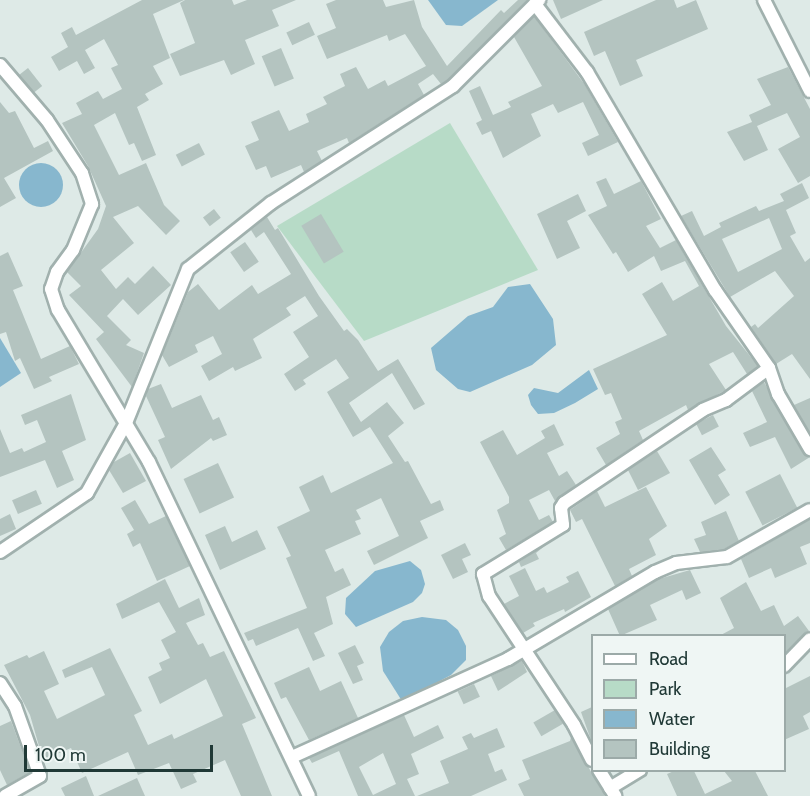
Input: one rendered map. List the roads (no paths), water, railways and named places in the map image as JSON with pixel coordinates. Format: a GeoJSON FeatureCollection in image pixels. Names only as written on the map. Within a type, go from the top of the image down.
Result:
{"type":"FeatureCollection","features":[{"type":"Feature","properties":{"kind":"street"},"geometry":{"type":"LineString","coordinates":[[764,0],[810,91]]}},
{"type":"Feature","properties":{"kind":"street"},"geometry":{"type":"LineString","coordinates":[[0,552],[87,493],[126,423],[188,269],[271,203],[453,86],[537,2],[587,72],[720,298],[769,368],[778,394],[810,448]]}},
{"type":"Feature","properties":{"kind":"street"},"geometry":{"type":"LineString","coordinates":[[0,65],[47,120],[82,173],[92,204],[73,250],[57,272],[51,289],[58,310],[149,462],[309,796]]}},
{"type":"Feature","properties":{"kind":"street"},"geometry":{"type":"LineString","coordinates":[[591,758],[574,725],[489,596],[483,574],[562,525],[561,508],[564,503],[703,410],[726,400],[769,368]]}},
{"type":"Feature","properties":{"kind":"street"},"geometry":{"type":"LineString","coordinates":[[292,757],[370,725],[523,650],[655,572],[676,563],[727,557],[810,510]]}},
{"type":"Feature","properties":{"kind":"street"},"geometry":{"type":"LineString","coordinates":[[786,664],[810,639]]}},
{"type":"Feature","properties":{"kind":"street"},"geometry":{"type":"LineString","coordinates":[[0,682],[15,706],[40,776],[5,796]]}},
{"type":"Feature","properties":{"kind":"street"},"geometry":{"type":"LineString","coordinates":[[600,772],[613,792],[639,772]]}},
{"type":"Feature","properties":{"kind":"water"},"geometry":{"type":"Polygon","coordinates":[[[428,0],[498,0],[462,26],[446,25],[428,0]]]}},
{"type":"Feature","properties":{"kind":"water"},"geometry":{"type":"Polygon","coordinates":[[[41,163],[50,164],[57,169],[62,176],[62,194],[57,201],[50,206],[41,207],[32,206],[25,201],[20,194],[19,185],[20,176],[25,169],[32,164],[41,163]]]}},
{"type":"Feature","properties":{"kind":"water"},"geometry":{"type":"Polygon","coordinates":[[[530,284],[553,319],[556,345],[532,365],[470,392],[458,389],[436,370],[431,348],[468,316],[493,307],[508,287],[530,284]]]}},
{"type":"Feature","properties":{"kind":"water"},"geometry":{"type":"Polygon","coordinates":[[[0,338],[21,373],[0,387],[0,338]]]}},
{"type":"Feature","properties":{"kind":"water"},"geometry":{"type":"Polygon","coordinates":[[[589,370],[598,389],[575,403],[554,413],[538,414],[531,405],[528,395],[534,388],[558,393],[589,370]]]}},
{"type":"Feature","properties":{"kind":"water"},"geometry":{"type":"Polygon","coordinates":[[[410,561],[421,570],[425,584],[422,593],[413,602],[356,627],[345,614],[346,598],[375,571],[410,561]]]}},
{"type":"Feature","properties":{"kind":"water"},"geometry":{"type":"Polygon","coordinates":[[[422,617],[446,620],[458,630],[466,646],[466,660],[451,675],[402,701],[383,671],[380,647],[389,632],[403,621],[422,617]]]}}]}
